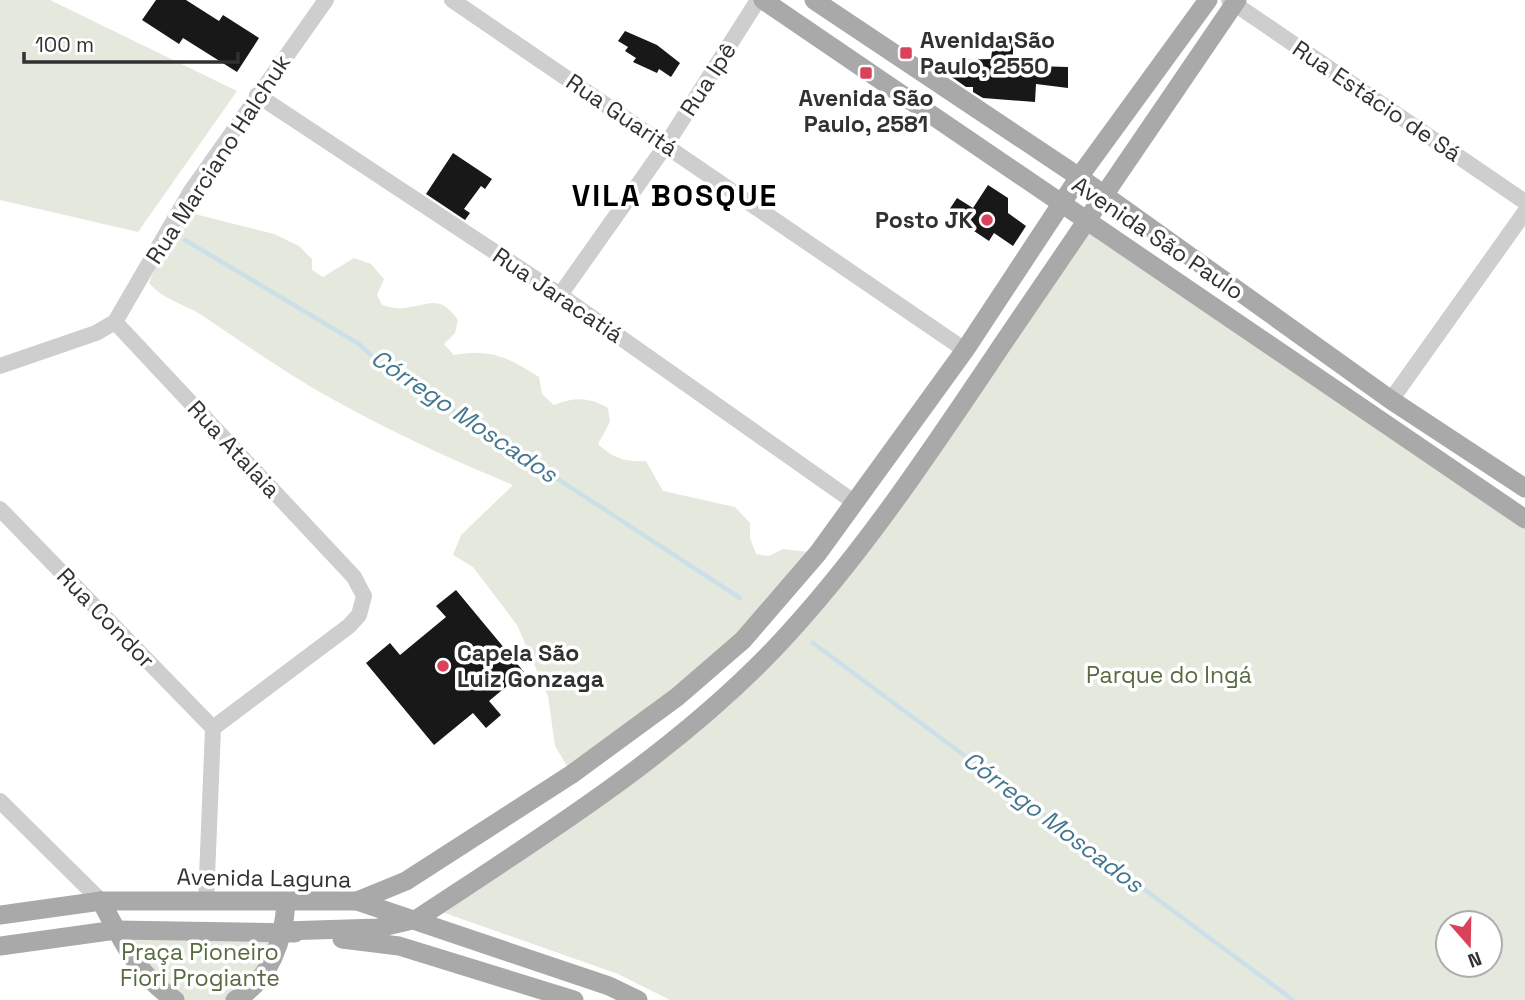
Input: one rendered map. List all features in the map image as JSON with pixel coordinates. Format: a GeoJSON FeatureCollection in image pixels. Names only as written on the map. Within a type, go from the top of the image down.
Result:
{"type":"FeatureCollection","features":[{"type":"Feature","properties":{"kind":"main road","name":"Avenida São Paulo"},"geometry":{"type":"LineString","coordinates":[[760,0],[1062,202],[1525,519]]}},
{"type":"Feature","properties":{"kind":"main road","name":"Avenida São Paulo"},"geometry":{"type":"LineString","coordinates":[[815,0],[1079,177],[1391,400],[1525,488]]}},
{"type":"Feature","properties":{"kind":"main road"},"geometry":{"type":"LineString","coordinates":[[357,901],[407,881],[572,774],[677,698],[743,640],[784,595],[965,350],[1079,177],[1208,0]]}},
{"type":"Feature","properties":{"kind":"main road"},"geometry":{"type":"LineString","coordinates":[[0,946],[116,930],[285,931],[377,928],[416,919],[617,783],[706,714],[775,648],[825,592],[891,503],[1104,195],[1233,1]]}},
{"type":"Feature","properties":{"kind":"main road"},"geometry":{"type":"LineString","coordinates":[[1477,487],[1512,501],[1525,501]]}},
{"type":"Feature","properties":{"kind":"main road"},"geometry":{"type":"LineString","coordinates":[[101,901],[141,969],[158,989],[176,1000]]}},
{"type":"Feature","properties":{"kind":"main road","name":"Avenida Laguna"},"geometry":{"type":"LineString","coordinates":[[0,915],[66,903],[101,901],[357,901],[610,986],[638,1000]]}},
{"type":"Feature","properties":{"kind":"main road"},"geometry":{"type":"LineString","coordinates":[[235,1000],[255,984],[276,953],[285,931],[286,902]]}},
{"type":"Feature","properties":{"kind":"main road"},"geometry":{"type":"LineString","coordinates":[[285,931],[400,946],[574,1000]]}},
{"type":"Feature","properties":{"kind":"street","name":"Rua Marciano Halchuk"},"geometry":{"type":"LineString","coordinates":[[115,322],[177,213],[326,0]]}},
{"type":"Feature","properties":{"kind":"street","name":"Rua Guaritá"},"geometry":{"type":"LineString","coordinates":[[452,0],[965,350]]}},
{"type":"Feature","properties":{"kind":"street","name":"Rua Ipê"},"geometry":{"type":"LineString","coordinates":[[560,295],[666,145],[760,0]]}},
{"type":"Feature","properties":{"kind":"street","name":"Rua Estácio de Sá"},"geometry":{"type":"LineString","coordinates":[[1233,1],[1525,202]]}},
{"type":"Feature","properties":{"kind":"street","name":"Rua Jaracatiá"},"geometry":{"type":"LineString","coordinates":[[257,95],[560,295],[853,502]]}},
{"type":"Feature","properties":{"kind":"street"},"geometry":{"type":"LineString","coordinates":[[1391,400],[1525,212]]}},
{"type":"Feature","properties":{"kind":"street"},"geometry":{"type":"LineString","coordinates":[[0,366],[96,334],[115,322]]}},
{"type":"Feature","properties":{"kind":"street","name":"Rua Atalaia"},"geometry":{"type":"LineString","coordinates":[[115,322],[354,577],[364,596],[359,615],[213,728]]}},
{"type":"Feature","properties":{"kind":"street","name":"Rua Condor"},"geometry":{"type":"LineString","coordinates":[[0,509],[213,728]]}},
{"type":"Feature","properties":{"kind":"street"},"geometry":{"type":"LineString","coordinates":[[206,902],[213,728]]}},
{"type":"Feature","properties":{"kind":"street"},"geometry":{"type":"LineString","coordinates":[[0,801],[101,901]]}},
{"type":"Feature","properties":{"kind":"green space"},"geometry":{"type":"Polygon","coordinates":[[[0,0],[50,0],[237,91],[138,232],[0,200],[0,0]]]}},
{"type":"Feature","properties":{"kind":"green space"},"geometry":{"type":"Polygon","coordinates":[[[195,214],[274,234],[299,246],[312,259],[312,270],[323,277],[354,258],[371,264],[384,279],[377,295],[382,305],[401,308],[434,303],[451,312],[458,320],[455,333],[444,344],[454,355],[490,354],[518,364],[539,377],[542,394],[554,405],[581,399],[608,408],[610,422],[598,444],[620,458],[646,461],[663,491],[735,507],[750,523],[750,538],[756,554],[769,556],[783,549],[817,553],[742,638],[570,771],[555,746],[548,696],[517,625],[473,567],[453,555],[461,535],[513,485],[422,445],[334,400],[203,316],[155,289],[149,283],[167,244],[180,226],[195,214]]]}},
{"type":"Feature","properties":{"kind":"green space","name":"Parque do Ingá"},"geometry":{"type":"Polygon","coordinates":[[[1089,225],[1525,526],[1525,1000],[670,1000],[618,974],[442,912],[775,651],[1089,225]]]}},
{"type":"Feature","properties":{"kind":"green space","name":"Praça Pioneiro Fiori Progiante"},"geometry":{"type":"Polygon","coordinates":[[[116,930],[284,931],[235,1000],[176,1000],[116,930]]]}},
{"type":"Feature","properties":{"kind":"building"},"geometry":{"type":"Polygon","coordinates":[[[156,0],[186,0],[219,21],[223,15],[259,38],[237,72],[183,38],[179,44],[142,20],[156,0]]]}},
{"type":"Feature","properties":{"kind":"building"},"geometry":{"type":"Polygon","coordinates":[[[625,31],[657,45],[680,63],[671,77],[659,69],[657,73],[633,62],[636,58],[625,51],[628,47],[618,41],[625,31]]]}},
{"type":"Feature","properties":{"kind":"building"},"geometry":{"type":"Polygon","coordinates":[[[994,36],[1013,36],[1013,59],[1034,60],[1034,66],[1068,67],[1068,88],[1036,84],[1035,102],[983,98],[973,92],[973,87],[966,87],[949,75],[950,60],[991,59],[994,36]]]}},
{"type":"Feature","properties":{"kind":"building"},"geometry":{"type":"Polygon","coordinates":[[[453,153],[492,179],[485,189],[481,186],[464,209],[470,213],[465,220],[426,194],[453,153]]]}},
{"type":"Feature","properties":{"kind":"building","name":"Posto JK"},"geometry":{"type":"Polygon","coordinates":[[[988,185],[1008,198],[1008,213],[1026,226],[1013,246],[994,233],[989,241],[947,213],[957,198],[973,208],[988,185]]]}},
{"type":"Feature","properties":{"kind":"building","name":"Capela São Luiz Gonzaga"},"geometry":{"type":"Polygon","coordinates":[[[456,590],[524,672],[489,701],[501,715],[486,728],[473,713],[434,745],[366,663],[390,643],[400,655],[446,617],[436,606],[456,590]]]}},
{"type":"Feature","properties":{"kind":"waterway","name":"Córrego Moscados"},"geometry":{"type":"LineString","coordinates":[[185,240],[359,344],[377,361],[740,598]]}},
{"type":"Feature","properties":{"kind":"waterway","name":"Córrego Moscados"},"geometry":{"type":"LineString","coordinates":[[813,643],[1293,1000]]}},
{"type":"Feature","properties":{"kind":"place","name":"Avenida São Paulo, 2550"},"geometry":{"type":"Point","coordinates":[906,53]}},
{"type":"Feature","properties":{"kind":"place","name":"Avenida São Paulo, 2581"},"geometry":{"type":"Point","coordinates":[866,73]}},
{"type":"Feature","properties":{"kind":"place","name":"Posto JK"},"geometry":{"type":"Point","coordinates":[987,220]}},
{"type":"Feature","properties":{"kind":"place","name":"Capela São Luiz Gonzaga"},"geometry":{"type":"Point","coordinates":[443,666]}},
{"type":"Feature","properties":{"kind":"district","name":"VILA BOSQUE"},"geometry":{"type":"Point","coordinates":[675,196]}}]}
